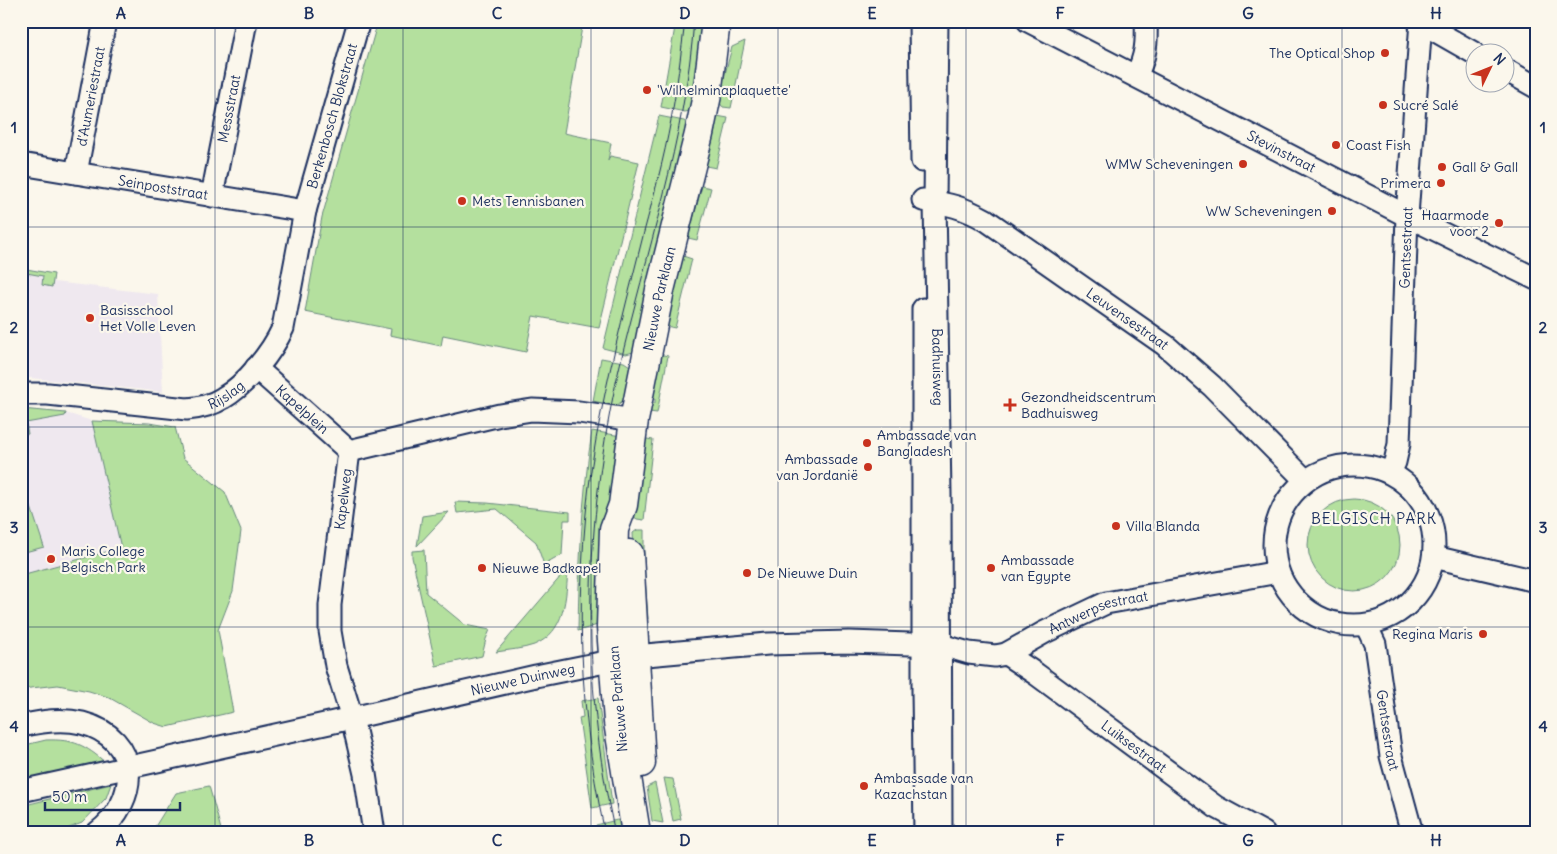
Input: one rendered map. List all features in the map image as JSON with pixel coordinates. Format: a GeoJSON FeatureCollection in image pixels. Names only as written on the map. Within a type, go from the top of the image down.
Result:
{"type":"FeatureCollection","features":[{"type":"Feature","properties":{"kind":"main road","name":"Nieuwe Parklaan"},"geometry":{"type":"LineString","coordinates":[[650,833],[639,746],[624,658],[612,627],[614,528],[624,505],[634,420],[660,290],[707,95],[716,21]]}},
{"type":"Feature","properties":{"kind":"main road","name":"Nieuwe Parklaan"},"geometry":{"type":"LineString","coordinates":[[707,95],[722,65],[732,21]]}},
{"type":"Feature","properties":{"kind":"main road","name":"Nieuwe Parklaan"},"geometry":{"type":"LineString","coordinates":[[624,658],[618,722],[636,833]]}},
{"type":"Feature","properties":{"kind":"street","name":"d'Aumeriestraat"},"geometry":{"type":"LineString","coordinates":[[76,173],[105,21]]}},
{"type":"Feature","properties":{"kind":"street","name":"Messstraat"},"geometry":{"type":"LineString","coordinates":[[212,196],[246,21]]}},
{"type":"Feature","properties":{"kind":"street","name":"Berkenbosch Blokstraat"},"geometry":{"type":"LineString","coordinates":[[305,211],[359,21]]}},
{"type":"Feature","properties":{"kind":"street","name":"Badhuisweg"},"geometry":{"type":"LineString","coordinates":[[920,21],[929,201],[932,644],[941,833]]}},
{"type":"Feature","properties":{"kind":"street","name":"Badhuisweg"},"geometry":{"type":"LineString","coordinates":[[929,201],[937,21]]}},
{"type":"Feature","properties":{"kind":"street","name":"Stevinstraat"},"geometry":{"type":"LineString","coordinates":[[1028,21],[1407,216],[1536,279]]}},
{"type":"Feature","properties":{"kind":"street"},"geometry":{"type":"LineString","coordinates":[[1136,76],[1147,46],[1146,21]]}},
{"type":"Feature","properties":{"kind":"street"},"geometry":{"type":"LineString","coordinates":[[1420,22],[1464,47]]}},
{"type":"Feature","properties":{"kind":"street","name":"Gentsestraat"},"geometry":{"type":"LineString","coordinates":[[1390,472],[1399,444],[1407,216],[1420,22]]}},
{"type":"Feature","properties":{"kind":"street"},"geometry":{"type":"LineString","coordinates":[[1514,75],[1536,87]]}},
{"type":"Feature","properties":{"kind":"street","name":"Seinpoststraat"},"geometry":{"type":"LineString","coordinates":[[21,164],[305,211]]}},
{"type":"Feature","properties":{"kind":"street","name":"Leuvensestraat"},"geometry":{"type":"LineString","coordinates":[[929,201],[952,204],[986,220],[1165,345],[1212,386],[1305,480]]}},
{"type":"Feature","properties":{"kind":"street","name":"Rijslag"},"geometry":{"type":"LineString","coordinates":[[21,394],[48,394],[187,409],[204,407],[224,398],[236,389],[256,368],[279,337],[283,328],[305,211]]}},
{"type":"Feature","properties":{"kind":"street","name":"Kapelplein"},"geometry":{"type":"LineString","coordinates":[[256,368],[349,451]]}},
{"type":"Feature","properties":{"kind":"street","name":"Kapelweg"},"geometry":{"type":"LineString","coordinates":[[374,833],[365,774],[352,718],[336,666],[330,631],[330,605],[349,451],[500,415],[532,410],[579,412],[634,420]]}},
{"type":"Feature","properties":{"kind":"street"},"geometry":{"type":"LineString","coordinates":[[1363,464],[1390,472],[1414,491],[1427,509],[1434,532],[1434,557],[1426,583],[1413,601],[1388,618],[1366,625],[1342,625],[1319,618],[1292,597],[1278,572],[1273,548],[1276,522],[1286,500],[1305,480],[1328,468],[1363,464]]}},
{"type":"Feature","properties":{"kind":"street"},"geometry":{"type":"LineString","coordinates":[[1434,557],[1536,581]]}},
{"type":"Feature","properties":{"kind":"street","name":"Antwerpsestraat"},"geometry":{"type":"LineString","coordinates":[[932,644],[969,653],[995,656],[1006,654],[1045,632],[1106,603],[1278,572]]}},
{"type":"Feature","properties":{"kind":"street","name":"Gentsestraat"},"geometry":{"type":"LineString","coordinates":[[1366,625],[1375,644],[1391,756],[1412,833]]}},
{"type":"Feature","properties":{"kind":"street","name":"Nieuwe Duinweg"},"geometry":{"type":"LineString","coordinates":[[21,791],[624,658],[768,644],[849,642],[932,644]]}},
{"type":"Feature","properties":{"kind":"street","name":"Badhuisweg"},"geometry":{"type":"LineString","coordinates":[[925,833],[932,644]]}},
{"type":"Feature","properties":{"kind":"street","name":"Luiksestraat"},"geometry":{"type":"LineString","coordinates":[[1006,654],[1036,674],[1216,807],[1264,833]]}},
{"type":"Feature","properties":{"kind":"street"},"geometry":{"type":"LineString","coordinates":[[21,726],[46,720],[65,720],[83,723],[97,728],[111,738],[122,750],[128,766],[129,782],[126,798],[120,810],[97,833]]}},
{"type":"Feature","properties":{"kind":"shaded area","name":"Basisschool Het Volle Leven"},"geometry":{"type":"Polygon","coordinates":[[[21,268],[54,274],[54,282],[158,294],[163,392],[21,377],[21,268]]]}},
{"type":"Feature","properties":{"kind":"shaded area","name":"Maris College Belgisch Park"},"geometry":{"type":"Polygon","coordinates":[[[21,409],[66,413],[92,421],[121,548],[41,569],[58,685],[21,689],[21,409]]]}},
{"type":"Feature","properties":{"kind":"green space","name":"Mets Tennisbanen"},"geometry":{"type":"Polygon","coordinates":[[[378,21],[583,21],[564,133],[611,143],[608,161],[610,156],[639,162],[599,328],[533,316],[526,352],[443,335],[441,346],[390,335],[391,329],[305,312],[322,217],[378,21]]]}},
{"type":"Feature","properties":{"kind":"green space"},"geometry":{"type":"Polygon","coordinates":[[[681,24],[697,26],[710,32],[698,109],[685,112],[661,107],[675,27],[681,24]]]}},
{"type":"Feature","properties":{"kind":"green space"},"geometry":{"type":"Polygon","coordinates":[[[745,41],[731,108],[723,107],[718,101],[732,47],[745,41]]]}},
{"type":"Feature","properties":{"kind":"green space"},"geometry":{"type":"Polygon","coordinates":[[[659,116],[684,121],[693,127],[637,351],[626,354],[603,348],[659,116]]]}},
{"type":"Feature","properties":{"kind":"green space"},"geometry":{"type":"Polygon","coordinates":[[[717,116],[728,118],[716,168],[706,166],[715,130],[711,129],[714,118],[717,116]]]}},
{"type":"Feature","properties":{"kind":"green space"},"geometry":{"type":"Polygon","coordinates":[[[702,186],[711,188],[697,240],[688,238],[702,186]]]}},
{"type":"Feature","properties":{"kind":"green space"},"geometry":{"type":"Polygon","coordinates":[[[683,256],[692,259],[675,328],[666,326],[683,256]]]}},
{"type":"Feature","properties":{"kind":"green space"},"geometry":{"type":"Polygon","coordinates":[[[21,268],[54,274],[52,287],[42,285],[43,276],[21,272],[21,268]]]}},
{"type":"Feature","properties":{"kind":"green space"},"geometry":{"type":"Polygon","coordinates":[[[659,354],[668,356],[657,413],[649,412],[650,403],[655,403],[655,399],[651,399],[659,354]]]}},
{"type":"Feature","properties":{"kind":"green space"},"geometry":{"type":"Polygon","coordinates":[[[601,358],[624,362],[633,368],[625,399],[616,406],[593,401],[601,358]]]}},
{"type":"Feature","properties":{"kind":"green space"},"geometry":{"type":"Polygon","coordinates":[[[21,409],[66,413],[65,416],[26,423],[28,434],[21,435],[21,409]]]}},
{"type":"Feature","properties":{"kind":"green space"},"geometry":{"type":"Polygon","coordinates":[[[92,421],[149,423],[175,427],[183,458],[225,492],[241,531],[233,591],[218,630],[233,712],[167,727],[154,723],[108,697],[89,691],[58,685],[22,689],[21,575],[121,548],[92,421]]]}},
{"type":"Feature","properties":{"kind":"green space"},"geometry":{"type":"Polygon","coordinates":[[[592,431],[621,436],[607,622],[578,631],[582,531],[592,431]]]}},
{"type":"Feature","properties":{"kind":"green space"},"geometry":{"type":"Polygon","coordinates":[[[647,439],[653,440],[644,520],[633,516],[639,444],[647,439]]]}},
{"type":"Feature","properties":{"kind":"green space"},"geometry":{"type":"Polygon","coordinates":[[[1345,499],[1363,499],[1380,506],[1393,519],[1400,536],[1400,554],[1393,571],[1380,584],[1363,591],[1345,591],[1328,584],[1315,571],[1308,554],[1308,536],[1315,519],[1328,506],[1345,499]]]}},
{"type":"Feature","properties":{"kind":"green space"},"geometry":{"type":"Polygon","coordinates":[[[455,502],[487,503],[570,512],[570,520],[564,520],[562,555],[544,565],[536,542],[497,509],[457,513],[455,502]]]}},
{"type":"Feature","properties":{"kind":"green space"},"geometry":{"type":"Polygon","coordinates":[[[30,504],[44,547],[21,553],[21,505],[30,504]]]}},
{"type":"Feature","properties":{"kind":"green space"},"geometry":{"type":"Polygon","coordinates":[[[449,512],[417,546],[422,516],[449,512]]]}},
{"type":"Feature","properties":{"kind":"green space"},"geometry":{"type":"Polygon","coordinates":[[[637,530],[644,530],[644,564],[648,619],[637,620],[633,533],[637,530]]]}},
{"type":"Feature","properties":{"kind":"green space"},"geometry":{"type":"Polygon","coordinates":[[[424,550],[426,593],[465,625],[490,630],[482,656],[436,666],[412,557],[412,551],[424,550]]]}},
{"type":"Feature","properties":{"kind":"green space"},"geometry":{"type":"Polygon","coordinates":[[[568,568],[565,602],[553,632],[534,645],[496,652],[568,568]]]}},
{"type":"Feature","properties":{"kind":"green space"},"geometry":{"type":"Polygon","coordinates":[[[598,698],[612,804],[592,808],[579,718],[583,717],[581,701],[598,698]]]}},
{"type":"Feature","properties":{"kind":"green space"},"geometry":{"type":"Polygon","coordinates":[[[46,740],[79,744],[106,763],[21,782],[21,746],[46,740]]]}},
{"type":"Feature","properties":{"kind":"green space"},"geometry":{"type":"Polygon","coordinates":[[[664,778],[673,779],[681,819],[673,821],[664,778]]]}},
{"type":"Feature","properties":{"kind":"green space"},"geometry":{"type":"Polygon","coordinates":[[[655,783],[663,823],[652,821],[647,787],[655,783]]]}},
{"type":"Feature","properties":{"kind":"green space"},"geometry":{"type":"Polygon","coordinates":[[[111,784],[106,798],[82,823],[56,833],[21,833],[21,806],[111,784]]]}},
{"type":"Feature","properties":{"kind":"green space"},"geometry":{"type":"Polygon","coordinates":[[[209,786],[222,833],[151,833],[176,793],[209,786]]]}},
{"type":"Feature","properties":{"kind":"green space"},"geometry":{"type":"Polygon","coordinates":[[[617,820],[628,822],[631,833],[598,833],[596,825],[617,820]]]}},
{"type":"Feature","properties":{"kind":"tram line"},"geometry":{"type":"LineString","coordinates":[[605,833],[595,782],[583,676],[581,623],[586,517],[601,413],[621,322],[659,176],[677,83],[685,21]]}},
{"type":"Feature","properties":{"kind":"tram line"},"geometry":{"type":"LineString","coordinates":[[615,833],[604,776],[596,718],[591,601],[593,543],[607,426],[619,369],[673,153],[682,109],[694,21]]}},
{"type":"Feature","properties":{"kind":"place","name":"The Optical Shop"},"geometry":{"type":"Point","coordinates":[1385,53]}},
{"type":"Feature","properties":{"kind":"place","name":"'Wilhelminaplaquette'"},"geometry":{"type":"Point","coordinates":[647,90]}},
{"type":"Feature","properties":{"kind":"place","name":"Sucré Salé"},"geometry":{"type":"Point","coordinates":[1383,105]}},
{"type":"Feature","properties":{"kind":"place","name":"Coast Fish"},"geometry":{"type":"Point","coordinates":[1336,145]}},
{"type":"Feature","properties":{"kind":"place","name":"WMW Scheveningen"},"geometry":{"type":"Point","coordinates":[1243,164]}},
{"type":"Feature","properties":{"kind":"place","name":"Gall & Gall"},"geometry":{"type":"Point","coordinates":[1442,167]}},
{"type":"Feature","properties":{"kind":"place","name":"Primera"},"geometry":{"type":"Point","coordinates":[1441,183]}},
{"type":"Feature","properties":{"kind":"place","name":"Mets Tennisbanen"},"geometry":{"type":"Point","coordinates":[462,201]}},
{"type":"Feature","properties":{"kind":"place","name":"WW Scheveningen"},"geometry":{"type":"Point","coordinates":[1332,211]}},
{"type":"Feature","properties":{"kind":"place","name":"Haarmode voor 2"},"geometry":{"type":"Point","coordinates":[1499,223]}},
{"type":"Feature","properties":{"kind":"place","name":"Basisschool Het Volle Leven"},"geometry":{"type":"Point","coordinates":[90,318]}},
{"type":"Feature","properties":{"kind":"place","name":"Gezondheidscentrum Badhuisweg"},"geometry":{"type":"Point","coordinates":[1010,405]}},
{"type":"Feature","properties":{"kind":"place","name":"Ambassade van Bangladesh"},"geometry":{"type":"Point","coordinates":[867,443]}},
{"type":"Feature","properties":{"kind":"place","name":"Ambassade van Jordanië"},"geometry":{"type":"Point","coordinates":[868,467]}},
{"type":"Feature","properties":{"kind":"place","name":"Villa Blanda"},"geometry":{"type":"Point","coordinates":[1116,526]}},
{"type":"Feature","properties":{"kind":"place","name":"Maris College Belgisch Park"},"geometry":{"type":"Point","coordinates":[51,559]}},
{"type":"Feature","properties":{"kind":"place","name":"Nieuwe Badkapel"},"geometry":{"type":"Point","coordinates":[482,568]}},
{"type":"Feature","properties":{"kind":"place","name":"Ambassade van Egypte"},"geometry":{"type":"Point","coordinates":[991,568]}},
{"type":"Feature","properties":{"kind":"place","name":"De Nieuwe Duin"},"geometry":{"type":"Point","coordinates":[747,573]}},
{"type":"Feature","properties":{"kind":"place","name":"Regina Maris"},"geometry":{"type":"Point","coordinates":[1483,634]}},
{"type":"Feature","properties":{"kind":"place","name":"Ambassade van Kazachstan"},"geometry":{"type":"Point","coordinates":[864,786]}},
{"type":"Feature","properties":{"kind":"district","name":"BELGISCH PARK"},"geometry":{"type":"Point","coordinates":[1374,518]}}]}
